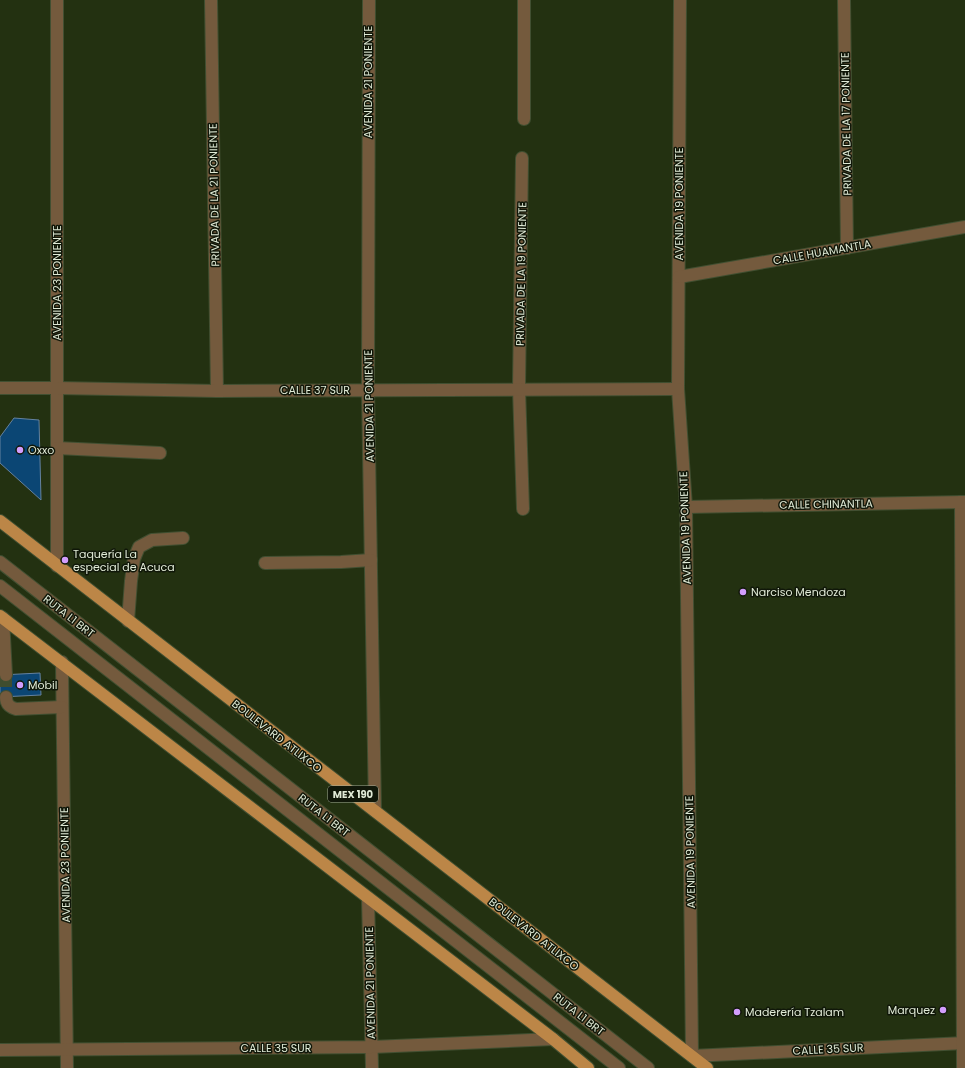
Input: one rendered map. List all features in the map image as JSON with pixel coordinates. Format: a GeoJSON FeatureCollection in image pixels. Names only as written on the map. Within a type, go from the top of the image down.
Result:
{"type":"FeatureCollection","features":[{"type":"Feature","properties":{"kind":"main road","name":"BOULEVARD ATLIXCO"},"geometry":{"type":"LineString","coordinates":[[0,521],[707,1068]]}},
{"type":"Feature","properties":{"kind":"main road"},"geometry":{"type":"LineString","coordinates":[[1,617],[62,662],[553,1039],[588,1068]]}},
{"type":"Feature","properties":{"kind":"street","name":"AVENIDA 23 PONIENTE"},"geometry":{"type":"LineString","coordinates":[[56,0],[57,566]]}},
{"type":"Feature","properties":{"kind":"street","name":"PRIVADA DE LA 21 PONIENTE"},"geometry":{"type":"LineString","coordinates":[[210,0],[216,391]]}},
{"type":"Feature","properties":{"kind":"street","name":"AVENIDA 21 PONIENTE"},"geometry":{"type":"LineString","coordinates":[[369,0],[368,390],[375,811]]}},
{"type":"Feature","properties":{"kind":"street"},"geometry":{"type":"LineString","coordinates":[[524,0],[524,119]]}},
{"type":"Feature","properties":{"kind":"street","name":"AVENIDA 19 PONIENTE"},"geometry":{"type":"LineString","coordinates":[[680,0],[678,389],[686,507],[692,1056]]}},
{"type":"Feature","properties":{"kind":"street","name":"PRIVADA DE LA 17 PONIENTE"},"geometry":{"type":"LineString","coordinates":[[844,0],[847,248]]}},
{"type":"Feature","properties":{"kind":"street","name":"PRIVADA DE LA 19 PONIENTE"},"geometry":{"type":"LineString","coordinates":[[522,158],[519,389],[523,509]]}},
{"type":"Feature","properties":{"kind":"street","name":"CALLE HUAMANTLA"},"geometry":{"type":"LineString","coordinates":[[679,277],[965,227]]}},
{"type":"Feature","properties":{"kind":"street","name":"CALLE 37 SUR"},"geometry":{"type":"LineString","coordinates":[[0,388],[216,391],[678,389]]}},
{"type":"Feature","properties":{"kind":"street"},"geometry":{"type":"LineString","coordinates":[[57,448],[160,453]]}},
{"type":"Feature","properties":{"kind":"street"},"geometry":{"type":"LineString","coordinates":[[963,502],[963,1068]]}},
{"type":"Feature","properties":{"kind":"street","name":"CALLE CHINANTLA"},"geometry":{"type":"LineString","coordinates":[[686,507],[963,502]]}},
{"type":"Feature","properties":{"kind":"street"},"geometry":{"type":"LineString","coordinates":[[128,621],[134,559],[139,547],[152,540],[183,538]]}},
{"type":"Feature","properties":{"kind":"street"},"geometry":{"type":"LineString","coordinates":[[265,563],[371,560]]}},
{"type":"Feature","properties":{"kind":"street","name":"RUTA L1 BRT"},"geometry":{"type":"LineString","coordinates":[[0,562],[648,1068]]}},
{"type":"Feature","properties":{"kind":"street","name":"RUTA L1 BRT"},"geometry":{"type":"LineString","coordinates":[[0,586],[619,1068]]}},
{"type":"Feature","properties":{"kind":"street"},"geometry":{"type":"LineString","coordinates":[[1,617],[6,675]]}},
{"type":"Feature","properties":{"kind":"street","name":"AVENIDA 23 PONIENTE"},"geometry":{"type":"LineString","coordinates":[[62,662],[67,1068]]}},
{"type":"Feature","properties":{"kind":"street"},"geometry":{"type":"LineString","coordinates":[[6,697],[11,708],[16,709],[62,707]]}},
{"type":"Feature","properties":{"kind":"street","name":"AVENIDA 21 PONIENTE"},"geometry":{"type":"LineString","coordinates":[[368,898],[372,1068]]}},
{"type":"Feature","properties":{"kind":"street","name":"CALLE 35 SUR"},"geometry":{"type":"LineString","coordinates":[[0,1050],[372,1047],[553,1039]]}},
{"type":"Feature","properties":{"kind":"street","name":"CALLE 35 SUR"},"geometry":{"type":"LineString","coordinates":[[692,1056],[964,1043]]}},
{"type":"Feature","properties":{"kind":"building","name":"Oxxo"},"geometry":{"type":"Polygon","coordinates":[[[14,418],[39,420],[41,500],[0,463],[0,437],[14,418]]]}},
{"type":"Feature","properties":{"kind":"building","name":"Mobil"},"geometry":{"type":"Polygon","coordinates":[[[40,673],[41,695],[0,697],[0,675],[40,673]]]}},
{"type":"Feature","properties":{"kind":"tunnel"},"geometry":{"type":"LineString","coordinates":[[6,675],[6,697]]}},
{"type":"Feature","properties":{"kind":"place","name":"Oxxo"},"geometry":{"type":"Point","coordinates":[20,450]}},
{"type":"Feature","properties":{"kind":"place","name":"Taquería La especial de Acuca"},"geometry":{"type":"Point","coordinates":[65,560]}},
{"type":"Feature","properties":{"kind":"place","name":"Narciso Mendoza"},"geometry":{"type":"Point","coordinates":[743,592]}},
{"type":"Feature","properties":{"kind":"place","name":"Mobil"},"geometry":{"type":"Point","coordinates":[20,685]}},
{"type":"Feature","properties":{"kind":"place","name":"Marquez"},"geometry":{"type":"Point","coordinates":[943,1010]}},
{"type":"Feature","properties":{"kind":"place","name":"Maderería Tzalam"},"geometry":{"type":"Point","coordinates":[737,1012]}}]}
